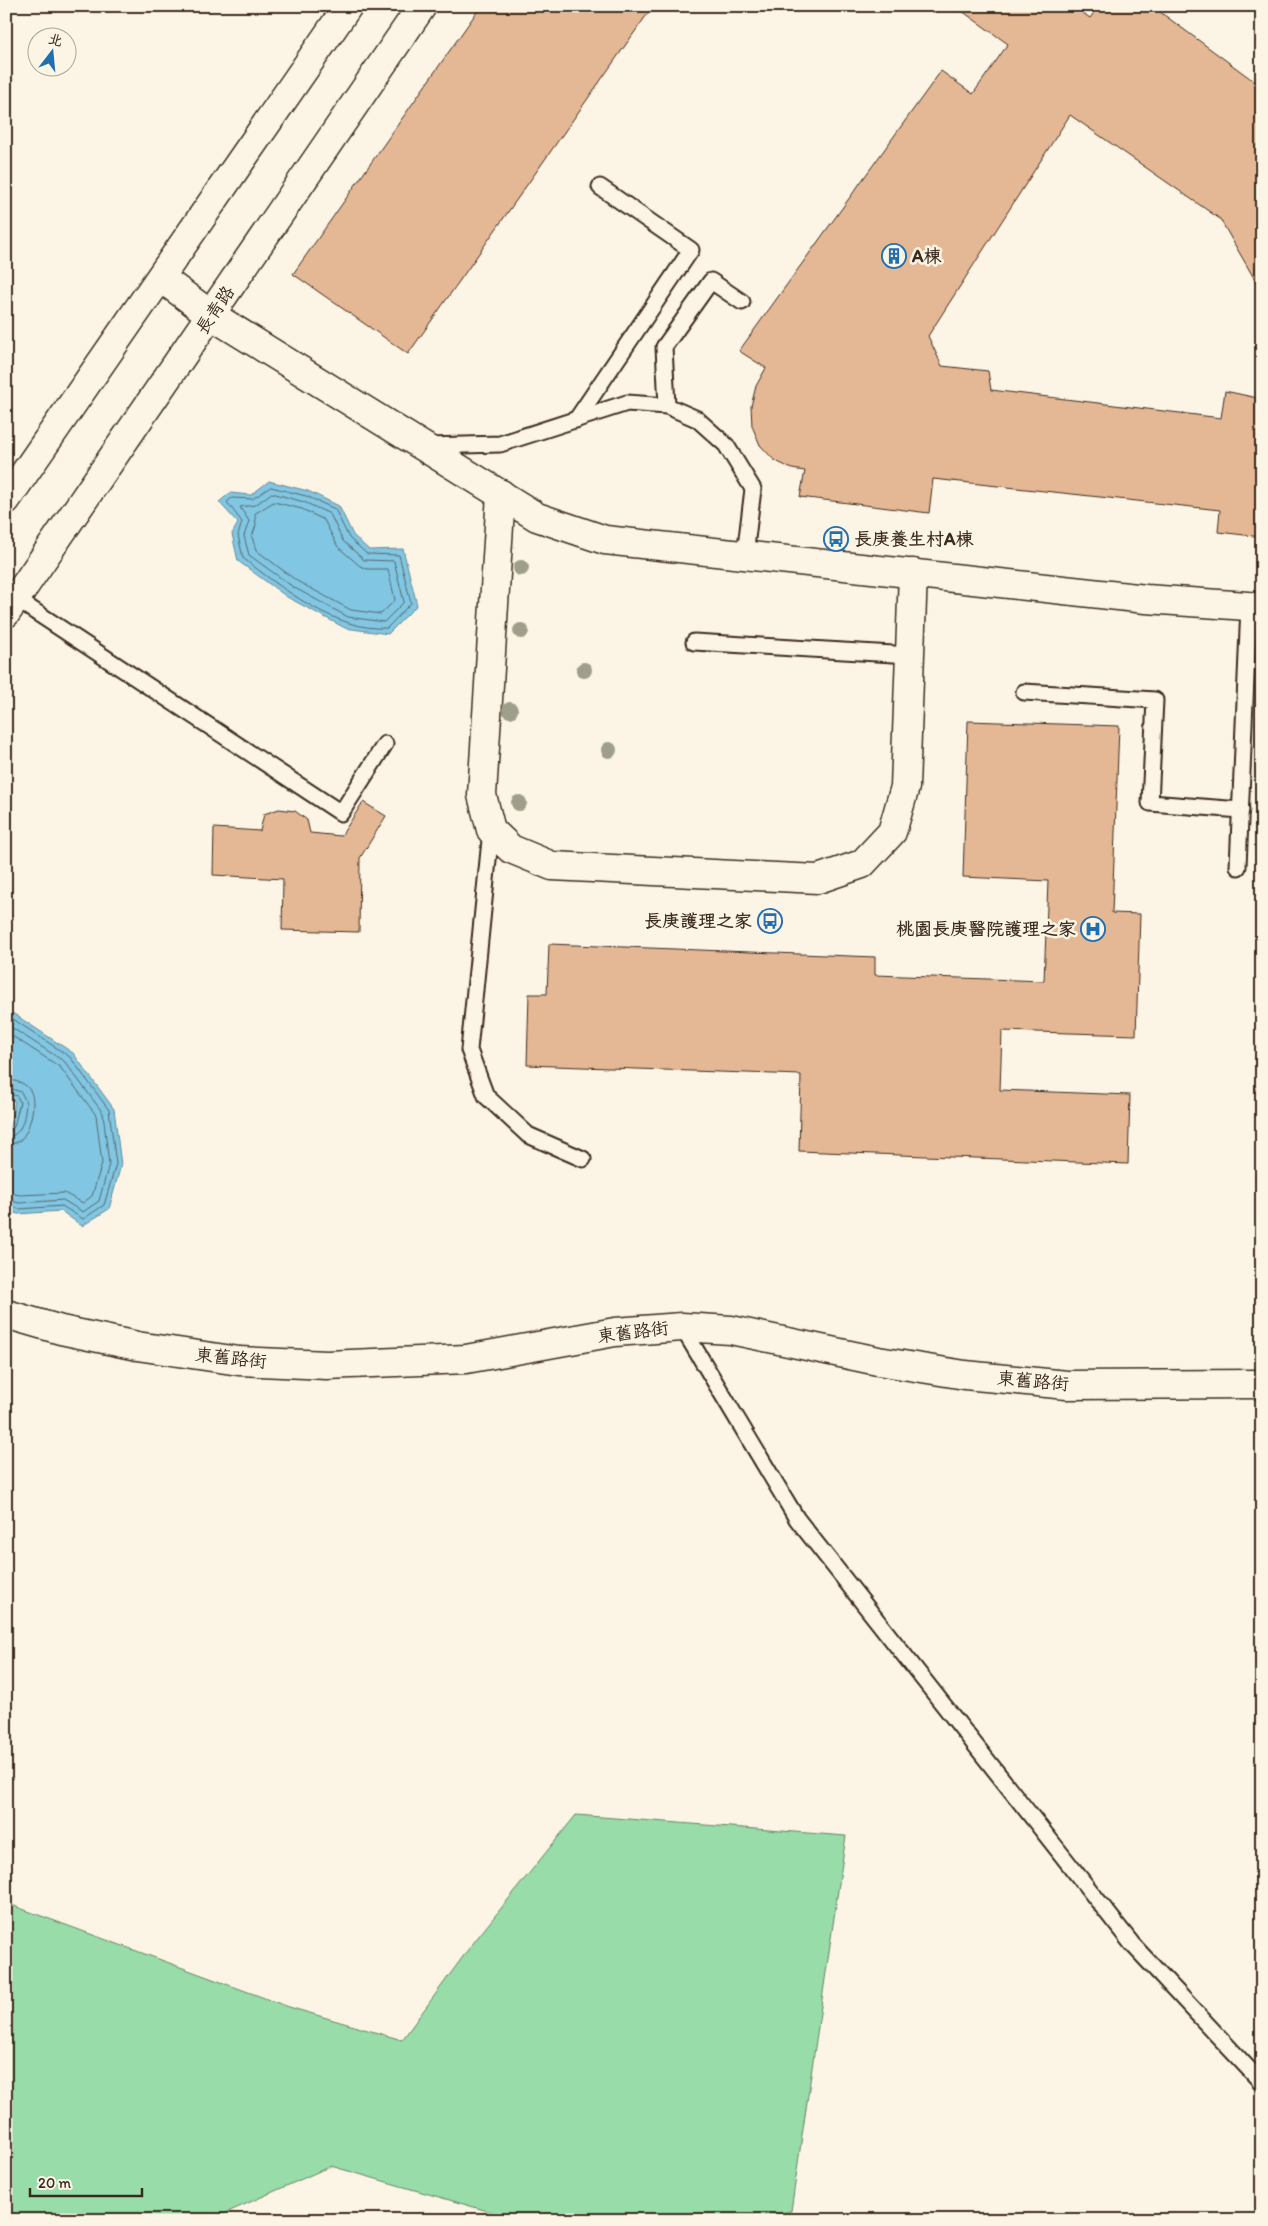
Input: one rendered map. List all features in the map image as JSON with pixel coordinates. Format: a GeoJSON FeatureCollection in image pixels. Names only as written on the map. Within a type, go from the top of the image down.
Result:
{"type":"FeatureCollection","features":[{"type":"Feature","properties":{"kind":"street"},"geometry":{"type":"LineString","coordinates":[[6,500],[348,6]]}},
{"type":"Feature","properties":{"kind":"street","name":"長青路"},"geometry":{"type":"LineString","coordinates":[[11,606],[422,6]]}},
{"type":"Feature","properties":{"kind":"street"},"geometry":{"type":"LineString","coordinates":[[161,278],[211,315],[537,517],[605,540],[1146,599],[1255,607]]}},
{"type":"Feature","properties":{"kind":"street"},"geometry":{"type":"LineString","coordinates":[[501,494],[482,795],[491,830],[511,849],[552,866],[818,880],[862,864],[892,832],[905,787],[913,573]]}},
{"type":"Feature","properties":{"kind":"street","name":"東舊路街"},"geometry":{"type":"LineString","coordinates":[[6,1314],[61,1330],[137,1346],[240,1361],[327,1365],[466,1359],[616,1332],[682,1327],[731,1330],[878,1361],[964,1375],[1067,1385],[1262,1384]]}},
{"type":"Feature","properties":{"kind":"lane"},"geometry":{"type":"LineString","coordinates":[[576,420],[691,250],[600,187]]}},
{"type":"Feature","properties":{"kind":"lane"},"geometry":{"type":"LineString","coordinates":[[667,406],[664,347],[711,282],[742,302]]}},
{"type":"Feature","properties":{"kind":"lane"},"geometry":{"type":"LineString","coordinates":[[423,446],[500,444],[627,403],[667,406],[697,419],[726,445],[754,489],[745,555]]}},
{"type":"Feature","properties":{"kind":"lane"},"geometry":{"type":"LineString","coordinates":[[11,606],[341,813],[385,744]]}},
{"type":"Feature","properties":{"kind":"lane"},"geometry":{"type":"LineString","coordinates":[[1238,867],[1255,607]]}},
{"type":"Feature","properties":{"kind":"lane"},"geometry":{"type":"LineString","coordinates":[[694,642],[910,655]]}},
{"type":"Feature","properties":{"kind":"lane"},"geometry":{"type":"LineString","coordinates":[[1024,692],[1155,700],[1150,803],[1241,810]]}},
{"type":"Feature","properties":{"kind":"lane"},"geometry":{"type":"LineString","coordinates":[[491,830],[469,1050],[486,1096],[528,1135],[583,1159]]}},
{"type":"Feature","properties":{"kind":"lane"},"geometry":{"type":"LineString","coordinates":[[682,1327],[797,1519],[1132,1944],[1262,2084]]}},
{"type":"Feature","properties":{"kind":"green space"},"geometry":{"type":"Polygon","coordinates":[[[576,1815],[846,1836],[791,2211],[749,2220],[519,2220],[331,2166],[210,2220],[6,2220],[6,1903],[289,2007],[402,2040],[470,1947],[576,1815]]]}},
{"type":"Feature","properties":{"kind":"water"},"geometry":{"type":"Polygon","coordinates":[[[269,481],[308,491],[339,506],[353,535],[369,550],[403,549],[417,605],[388,634],[345,628],[287,597],[238,561],[232,534],[238,523],[219,502],[230,493],[251,495],[269,481]]]}},
{"type":"Feature","properties":{"kind":"water"},"geometry":{"type":"Polygon","coordinates":[[[6,1013],[14,1014],[73,1053],[114,1109],[121,1165],[109,1209],[82,1226],[61,1211],[18,1214],[6,1211],[6,1125],[10,1126],[15,1101],[6,1098],[6,1013]]]}},
{"type":"Feature","properties":{"kind":"building"},"geometry":{"type":"Polygon","coordinates":[[[481,6],[653,6],[408,354],[293,274],[481,6]]]}},
{"type":"Feature","properties":{"kind":"building","name":"A棟"},"geometry":{"type":"Polygon","coordinates":[[[955,6],[1073,6],[1090,18],[1099,6],[1152,6],[1262,87],[1262,292],[1220,219],[1070,115],[928,336],[942,366],[988,371],[991,390],[1221,418],[1225,391],[1262,399],[1262,537],[1218,532],[1220,510],[933,479],[929,513],[800,497],[805,471],[792,469],[774,460],[760,445],[752,426],[751,406],[756,386],[766,368],[739,351],[941,71],[973,94],[1008,44],[955,6]]]}},
{"type":"Feature","properties":{"kind":"building","name":"桃園長庚醫院護理之家"},"geometry":{"type":"Polygon","coordinates":[[[968,721],[1119,726],[1112,913],[1140,914],[1136,1035],[1002,1031],[1000,1090],[1130,1095],[1128,1164],[799,1151],[801,1075],[527,1065],[529,994],[547,994],[549,944],[875,957],[875,975],[1044,981],[1048,881],[963,877],[968,721]]]}},
{"type":"Feature","properties":{"kind":"building"},"geometry":{"type":"Polygon","coordinates":[[[363,802],[386,816],[360,858],[359,932],[282,930],[283,879],[213,875],[214,828],[260,831],[264,814],[279,809],[295,811],[307,820],[310,833],[341,836],[363,802]]]}},
{"type":"Feature","properties":{"kind":"place","name":"A棟"},"geometry":{"type":"Point","coordinates":[894,256]}},
{"type":"Feature","properties":{"kind":"place","name":"長庚養生村A棟"},"geometry":{"type":"Point","coordinates":[836,539]}},
{"type":"Feature","properties":{"kind":"place","name":"長庚護理之家"},"geometry":{"type":"Point","coordinates":[770,921]}},
{"type":"Feature","properties":{"kind":"place","name":"桃園長庚醫院護理之家"},"geometry":{"type":"Point","coordinates":[1093,929]}}]}
